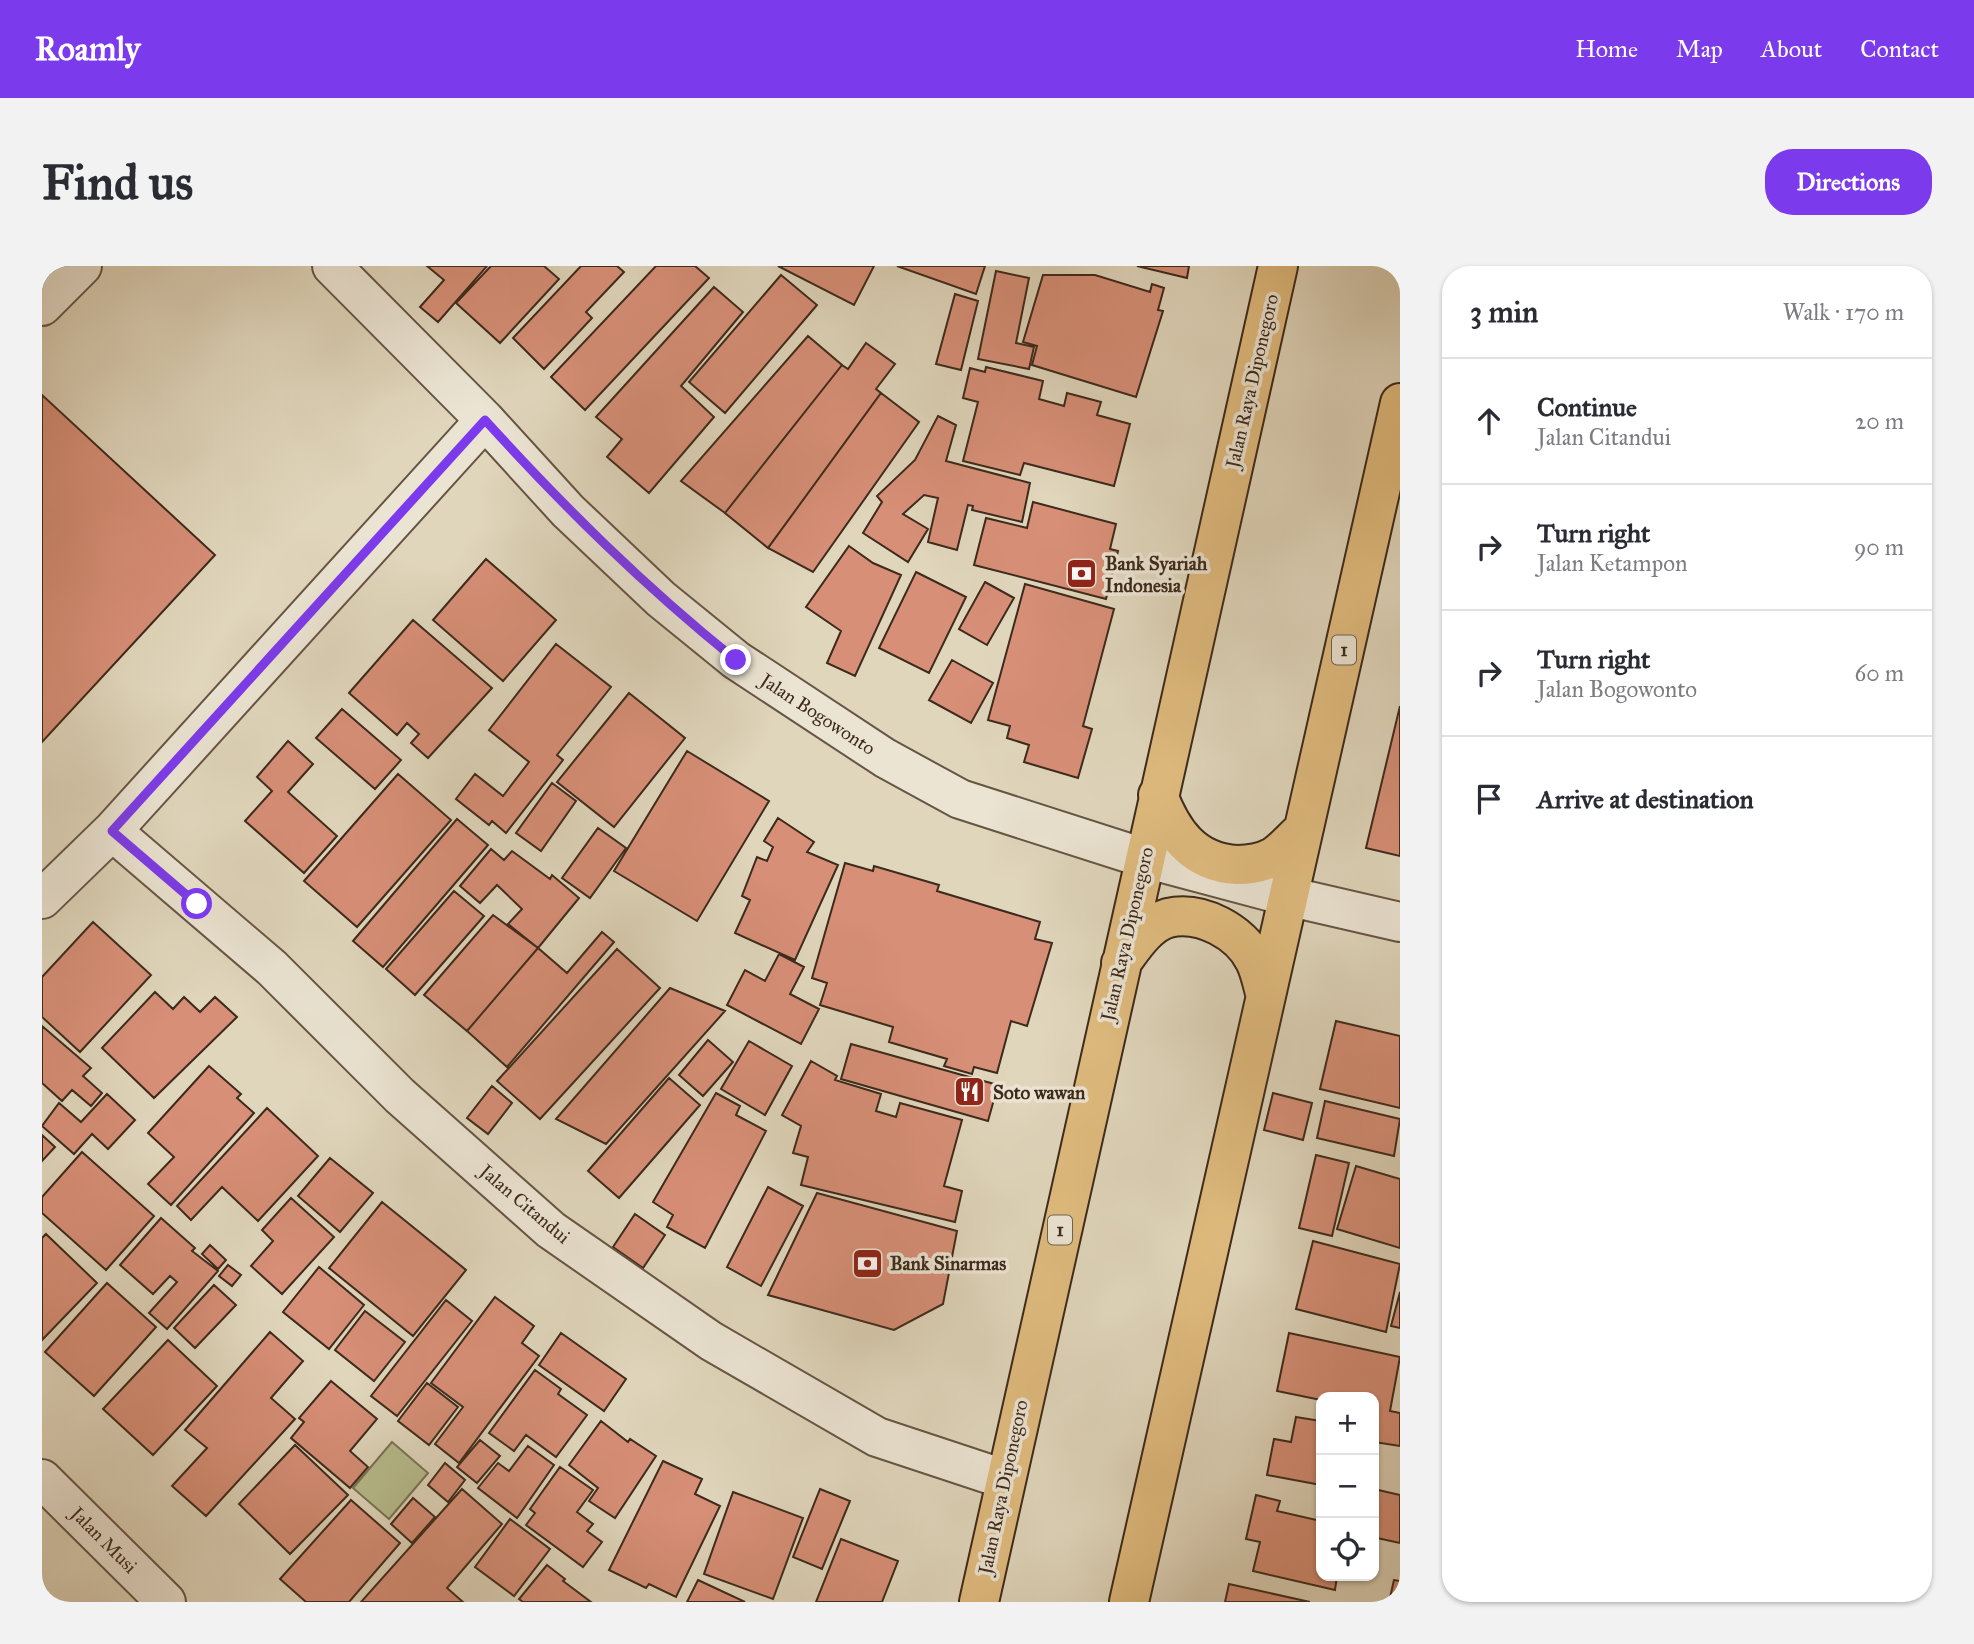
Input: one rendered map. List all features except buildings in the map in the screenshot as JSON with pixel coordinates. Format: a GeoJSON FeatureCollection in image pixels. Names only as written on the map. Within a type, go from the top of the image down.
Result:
{"type":"FeatureCollection","features":[{"type":"Feature","properties":{"kind":"highway","name":"Jalan Raya Diponegoro"},"geometry":{"type":"LineString","coordinates":[[979,1602],[1004,1479],[1278,266]]}},
{"type":"Feature","properties":{"kind":"highway","name":"1"},"geometry":{"type":"LineString","coordinates":[[1129,1602],[1400,403]]}},
{"type":"Feature","properties":{"kind":"highway"},"geometry":{"type":"LineString","coordinates":[[1158,795],[1168,821],[1180,838],[1196,854],[1226,864],[1249,865],[1272,857],[1301,832]]}},
{"type":"Feature","properties":{"kind":"highway"},"geometry":{"type":"LineString","coordinates":[[1121,962],[1142,935],[1167,918],[1199,919],[1231,931],[1255,960],[1265,992]]}},
{"type":"Feature","properties":{"kind":"street"},"geometry":{"type":"LineString","coordinates":[[42,306],[82,266]]}},
{"type":"Feature","properties":{"kind":"street","name":"Jalan Bogowonto"},"geometry":{"type":"LineString","coordinates":[[332,266],[485,420],[578,520],[661,599],[736,660],[885,758],[960,799],[1144,858],[1287,896],[1400,922]]}},
{"type":"Feature","properties":{"kind":"street"},"geometry":{"type":"LineString","coordinates":[[42,900],[112,831],[485,420]]}},
{"type":"Feature","properties":{"kind":"street","name":"Jalan Citandui"},"geometry":{"type":"LineString","coordinates":[[112,831],[272,968],[400,1096],[551,1230],[711,1341],[877,1437],[1004,1479]]}},
{"type":"Feature","properties":{"kind":"street","name":"Jalan Musi"},"geometry":{"type":"LineString","coordinates":[[42,1479],[166,1602]]}},
{"type":"Feature","properties":{"kind":"green space"},"geometry":{"type":"Polygon","coordinates":[[[392,1442],[428,1473],[389,1519],[353,1488],[392,1442]]]}},
{"type":"Feature","properties":{"kind":"place","name":"Bank Syariah Indonesia"},"geometry":{"type":"Point","coordinates":[1082,574]}},
{"type":"Feature","properties":{"kind":"place","name":"Soto wawan"},"geometry":{"type":"Point","coordinates":[970,1092]}},
{"type":"Feature","properties":{"kind":"place","name":"Bank Sinarmas"},"geometry":{"type":"Point","coordinates":[867,1263]}},
{"type":"Feature","properties":{"kind":"route"},"geometry":{"type":"LineString","coordinates":[[197,904],[112,831],[485,420],[568,511],[661,599],[736,660]]}}]}
